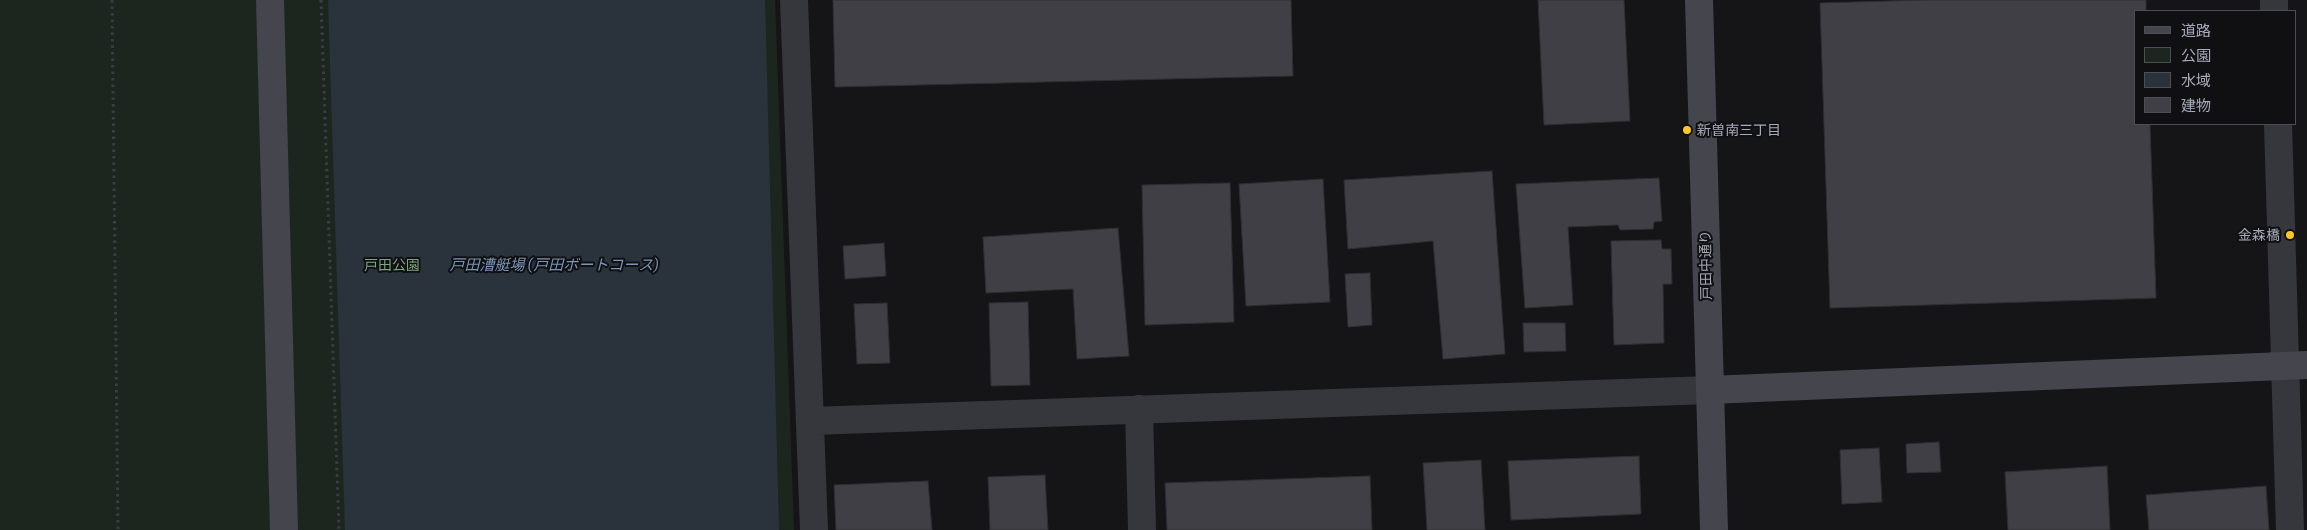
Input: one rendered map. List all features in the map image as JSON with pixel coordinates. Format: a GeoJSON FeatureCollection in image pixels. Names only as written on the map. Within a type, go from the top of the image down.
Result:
{"type":"FeatureCollection","features":[{"type":"Feature","properties":{"kind":"street"},"geometry":{"type":"LineString","coordinates":[[270,0],[284,530]]}},
{"type":"Feature","properties":{"kind":"street"},"geometry":{"type":"LineString","coordinates":[[794,0],[814,530]]}},
{"type":"Feature","properties":{"kind":"street","name":"戸田中通り"},"geometry":{"type":"LineString","coordinates":[[1700,0],[1714,530]]}},
{"type":"Feature","properties":{"kind":"street"},"geometry":{"type":"LineString","coordinates":[[2278,125],[2296,365],[2290,530]]}},
{"type":"Feature","properties":{"kind":"street"},"geometry":{"type":"LineString","coordinates":[[811,422],[1710,390],[2296,365]]}},
{"type":"Feature","properties":{"kind":"street"},"geometry":{"type":"LineString","coordinates":[[1139,409],[1142,530]]}},
{"type":"Feature","properties":{"kind":"path"},"geometry":{"type":"LineString","coordinates":[[112,0],[118,530]]}},
{"type":"Feature","properties":{"kind":"path"},"geometry":{"type":"LineString","coordinates":[[322,0],[338,530]]}},
{"type":"Feature","properties":{"kind":"green space","name":"戸田公園"},"geometry":{"type":"Polygon","coordinates":[[[0,0],[775,0],[794,530],[0,530],[0,0]]]}},
{"type":"Feature","properties":{"kind":"water","name":"戸田漕艇場 (戸田ボートコース)"},"geometry":{"type":"Polygon","coordinates":[[[328,0],[765,0],[779,530],[345,530],[328,0]]]}},
{"type":"Feature","properties":{"kind":"building"},"geometry":{"type":"Polygon","coordinates":[[[833,0],[1291,0],[1293,76],[835,87],[833,0]]]}},
{"type":"Feature","properties":{"kind":"building"},"geometry":{"type":"Polygon","coordinates":[[[1538,0],[1624,0],[1630,121],[1544,125],[1538,0]]]}},
{"type":"Feature","properties":{"kind":"building"},"geometry":{"type":"Polygon","coordinates":[[[1924,0],[2146,0],[2146,10],[2134,10],[2134,125],[2150,125],[2156,298],[1830,308],[1820,3],[1924,0]]]}},
{"type":"Feature","properties":{"kind":"building"},"geometry":{"type":"Polygon","coordinates":[[[1492,171],[1505,354],[1443,359],[1433,241],[1348,249],[1344,180],[1492,171]]]}},
{"type":"Feature","properties":{"kind":"building"},"geometry":{"type":"Polygon","coordinates":[[[1659,178],[1662,221],[1654,222],[1653,229],[1620,230],[1618,225],[1568,227],[1573,305],[1525,308],[1516,184],[1659,178]]]}},
{"type":"Feature","properties":{"kind":"building"},"geometry":{"type":"Polygon","coordinates":[[[1323,179],[1330,302],[1246,306],[1239,184],[1323,179]]]}},
{"type":"Feature","properties":{"kind":"building"},"geometry":{"type":"Polygon","coordinates":[[[1230,183],[1234,322],[1145,325],[1142,185],[1230,183]]]}},
{"type":"Feature","properties":{"kind":"building"},"geometry":{"type":"Polygon","coordinates":[[[1118,228],[1129,356],[1077,359],[1073,289],[986,293],[983,237],[1118,228]]]}},
{"type":"Feature","properties":{"kind":"building"},"geometry":{"type":"Polygon","coordinates":[[[1661,240],[1662,249],[1671,249],[1672,284],[1663,284],[1664,343],[1614,345],[1611,241],[1661,240]]]}},
{"type":"Feature","properties":{"kind":"building"},"geometry":{"type":"Polygon","coordinates":[[[884,243],[886,276],[845,279],[843,246],[884,243]]]}},
{"type":"Feature","properties":{"kind":"building"},"geometry":{"type":"Polygon","coordinates":[[[1370,273],[1372,325],[1348,327],[1345,274],[1370,273]]]}},
{"type":"Feature","properties":{"kind":"building"},"geometry":{"type":"Polygon","coordinates":[[[1028,302],[1030,385],[991,386],[989,303],[1028,302]]]}},
{"type":"Feature","properties":{"kind":"building"},"geometry":{"type":"Polygon","coordinates":[[[887,303],[890,363],[857,364],[854,304],[887,303]]]}},
{"type":"Feature","properties":{"kind":"building"},"geometry":{"type":"Polygon","coordinates":[[[1523,323],[1565,323],[1566,351],[1524,352],[1523,323]]]}},
{"type":"Feature","properties":{"kind":"building"},"geometry":{"type":"Polygon","coordinates":[[[1939,442],[1941,472],[1907,473],[1906,444],[1939,442]]]}},
{"type":"Feature","properties":{"kind":"building"},"geometry":{"type":"Polygon","coordinates":[[[1879,448],[1882,502],[1842,504],[1840,450],[1879,448]]]}},
{"type":"Feature","properties":{"kind":"building"},"geometry":{"type":"Polygon","coordinates":[[[1639,456],[1641,514],[1511,520],[1508,461],[1639,456]]]}},
{"type":"Feature","properties":{"kind":"building"},"geometry":{"type":"Polygon","coordinates":[[[1481,460],[1485,530],[1427,530],[1423,463],[1481,460]]]}},
{"type":"Feature","properties":{"kind":"building"},"geometry":{"type":"Polygon","coordinates":[[[2107,466],[2110,530],[2008,530],[2005,472],[2107,466]]]}},
{"type":"Feature","properties":{"kind":"building"},"geometry":{"type":"Polygon","coordinates":[[[1045,475],[1048,530],[990,530],[988,477],[1045,475]]]}},
{"type":"Feature","properties":{"kind":"building"},"geometry":{"type":"Polygon","coordinates":[[[1370,476],[1372,530],[1167,530],[1165,483],[1370,476]]]}},
{"type":"Feature","properties":{"kind":"building"},"geometry":{"type":"Polygon","coordinates":[[[928,481],[932,530],[836,530],[834,485],[928,481]]]}},
{"type":"Feature","properties":{"kind":"building"},"geometry":{"type":"Polygon","coordinates":[[[2266,486],[2269,530],[2149,530],[2146,495],[2266,486]]]}},
{"type":"Feature","properties":{"kind":"place","name":"新曽南三丁目"},"geometry":{"type":"Point","coordinates":[1687,130]}},
{"type":"Feature","properties":{"kind":"place","name":"金森橋"},"geometry":{"type":"Point","coordinates":[2290,235]}}]}
